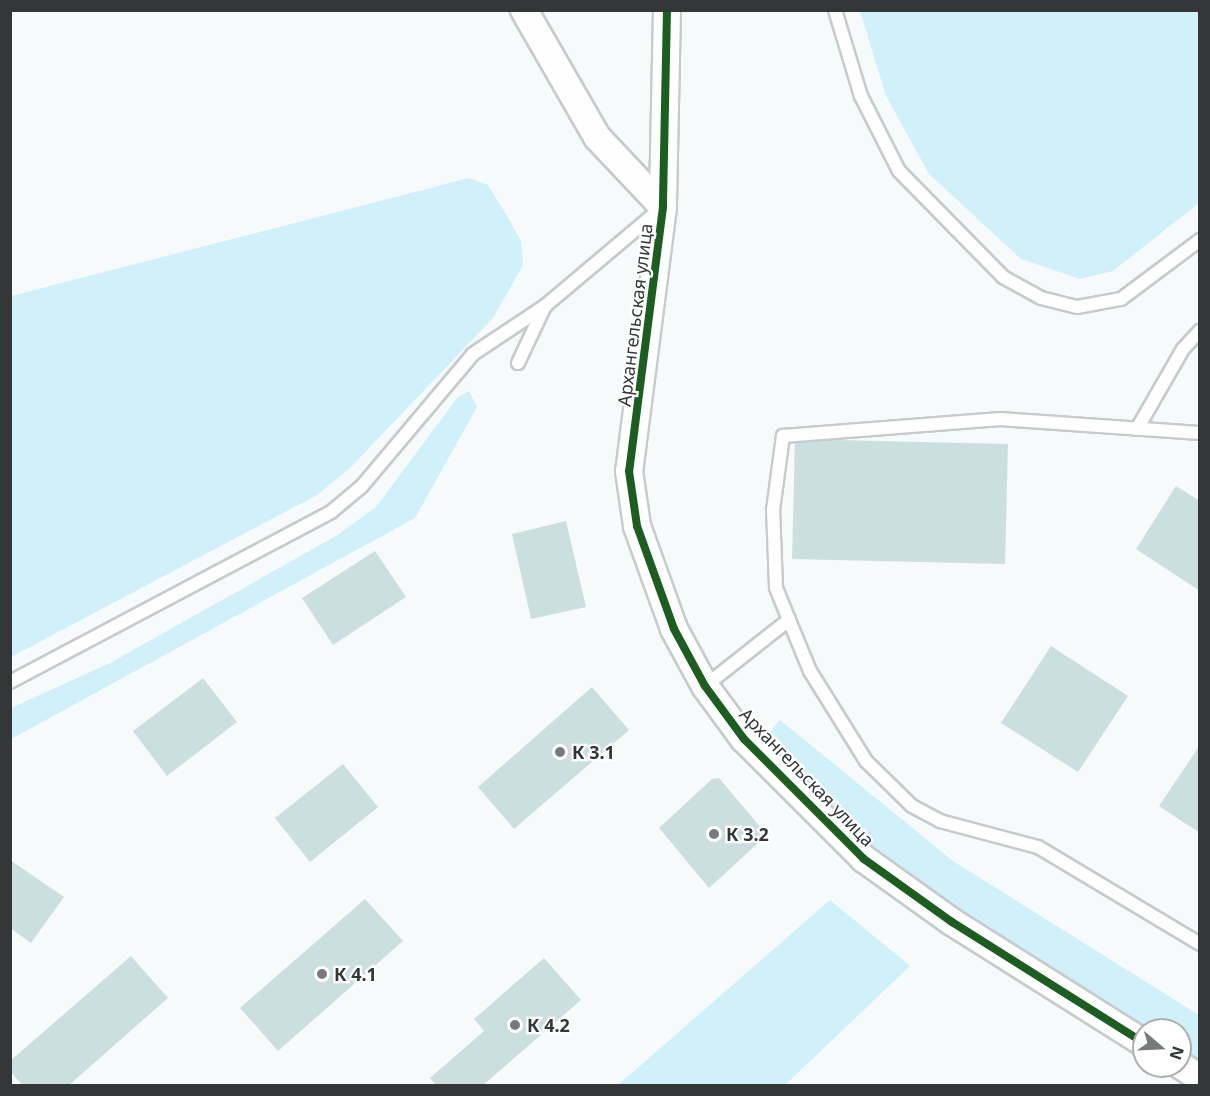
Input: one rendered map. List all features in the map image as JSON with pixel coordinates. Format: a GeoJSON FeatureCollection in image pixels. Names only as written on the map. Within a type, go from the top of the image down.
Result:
{"type":"FeatureCollection","features":[{"type":"Feature","properties":{"kind":"street"},"geometry":{"type":"LineString","coordinates":[[524,10],[597,137],[663,207]]}},
{"type":"Feature","properties":{"kind":"street","name":"Архангельская улица"},"geometry":{"type":"LineString","coordinates":[[667,10],[663,207],[629,471],[637,526],[657,586],[705,686],[744,739],[864,858],[952,922],[1132,1035]]}},
{"type":"Feature","properties":{"kind":"lane"},"geometry":{"type":"LineString","coordinates":[[835,10],[861,96],[900,171],[1004,277],[1041,298],[1077,307],[1121,299],[1200,240]]}},
{"type":"Feature","properties":{"kind":"lane"},"geometry":{"type":"LineString","coordinates":[[10,682],[331,512],[362,486],[473,354],[545,306],[663,207]]}},
{"type":"Feature","properties":{"kind":"lane"},"geometry":{"type":"LineString","coordinates":[[518,363],[545,306]]}},
{"type":"Feature","properties":{"kind":"lane"},"geometry":{"type":"LineString","coordinates":[[1137,429],[1183,349],[1200,331]]}},
{"type":"Feature","properties":{"kind":"lane"},"geometry":{"type":"LineString","coordinates":[[1200,433],[999,419],[783,436],[773,510],[776,587],[810,672],[866,761],[912,806],[940,821],[1038,847],[1200,944]]}},
{"type":"Feature","properties":{"kind":"lane"},"geometry":{"type":"LineString","coordinates":[[705,686],[789,620]]}},
{"type":"Feature","properties":{"kind":"shaded area"},"geometry":{"type":"Polygon","coordinates":[[[860,11],[1199,11],[1199,203],[1113,271],[1080,279],[1021,259],[929,174],[886,96],[860,11]]]}},
{"type":"Feature","properties":{"kind":"shaded area"},"geometry":{"type":"Polygon","coordinates":[[[469,178],[488,185],[521,241],[523,265],[493,318],[349,469],[317,495],[11,657],[11,296],[469,178]]]}},
{"type":"Feature","properties":{"kind":"shaded area"},"geometry":{"type":"Polygon","coordinates":[[[469,391],[477,407],[415,518],[11,739],[11,708],[110,663],[336,536],[376,507],[458,397],[469,391]]]}},
{"type":"Feature","properties":{"kind":"shaded area"},"geometry":{"type":"Polygon","coordinates":[[[780,720],[953,861],[1199,1015],[1199,1061],[1192,1056],[1192,1018],[1132,1018],[959,908],[872,845],[821,802],[773,750],[768,734],[780,720]]]}},
{"type":"Feature","properties":{"kind":"shaded area"},"geometry":{"type":"Polygon","coordinates":[[[830,900],[910,966],[785,1085],[618,1085],[830,900]]]}},
{"type":"Feature","properties":{"kind":"building"},"geometry":{"type":"Polygon","coordinates":[[[795,439],[1008,444],[1005,564],[792,559],[795,439]]]}},
{"type":"Feature","properties":{"kind":"building"},"geometry":{"type":"Polygon","coordinates":[[[1176,486],[1200,501],[1200,591],[1136,549],[1176,486]]]}},
{"type":"Feature","properties":{"kind":"building"},"geometry":{"type":"Polygon","coordinates":[[[566,521],[586,607],[531,619],[512,534],[566,521]]]}},
{"type":"Feature","properties":{"kind":"building"},"geometry":{"type":"Polygon","coordinates":[[[375,551],[406,597],[333,645],[302,598],[375,551]]]}},
{"type":"Feature","properties":{"kind":"building"},"geometry":{"type":"Polygon","coordinates":[[[1051,646],[1128,696],[1078,772],[1001,723],[1051,646]]]}},
{"type":"Feature","properties":{"kind":"building"},"geometry":{"type":"Polygon","coordinates":[[[203,678],[237,722],[167,776],[133,731],[203,678]]]}},
{"type":"Feature","properties":{"kind":"building","name":"К 3.1"},"geometry":{"type":"Polygon","coordinates":[[[592,687],[629,730],[514,829],[478,787],[592,687]]]}},
{"type":"Feature","properties":{"kind":"building"},"geometry":{"type":"Polygon","coordinates":[[[1200,745],[1200,833],[1159,806],[1200,745]]]}},
{"type":"Feature","properties":{"kind":"building"},"geometry":{"type":"Polygon","coordinates":[[[343,764],[378,807],[310,862],[275,818],[343,764]]]}},
{"type":"Feature","properties":{"kind":"building","name":"К 3.2"},"geometry":{"type":"Polygon","coordinates":[[[719,778],[767,835],[709,888],[659,828],[712,779],[719,778]]]}},
{"type":"Feature","properties":{"kind":"building"},"geometry":{"type":"Polygon","coordinates":[[[10,860],[64,897],[31,943],[10,928],[10,860]]]}},
{"type":"Feature","properties":{"kind":"building","name":"К 4.1"},"geometry":{"type":"Polygon","coordinates":[[[365,899],[403,941],[278,1051],[240,1008],[365,899]]]}},
{"type":"Feature","properties":{"kind":"building"},"geometry":{"type":"Polygon","coordinates":[[[131,956],[168,998],[68,1086],[23,1086],[10,1071],[10,1061],[131,956]]]}},
{"type":"Feature","properties":{"kind":"building","name":"К 4.2"},"geometry":{"type":"Polygon","coordinates":[[[544,958],[581,1000],[482,1086],[437,1086],[430,1078],[484,1031],[474,1019],[544,958]]]}},
{"type":"Feature","properties":{"kind":"cycle path"},"geometry":{"type":"LineString","coordinates":[[667,10],[663,207],[629,471],[637,526],[674,629],[705,686],[744,739],[864,859],[952,922],[1132,1035]]}},
{"type":"Feature","properties":{"kind":"place","name":"К 3.1"},"geometry":{"type":"Point","coordinates":[560,752]}},
{"type":"Feature","properties":{"kind":"place","name":"К 3.2"},"geometry":{"type":"Point","coordinates":[714,834]}},
{"type":"Feature","properties":{"kind":"place","name":"К 4.1"},"geometry":{"type":"Point","coordinates":[322,974]}},
{"type":"Feature","properties":{"kind":"place","name":"К 4.2"},"geometry":{"type":"Point","coordinates":[515,1025]}}]}
